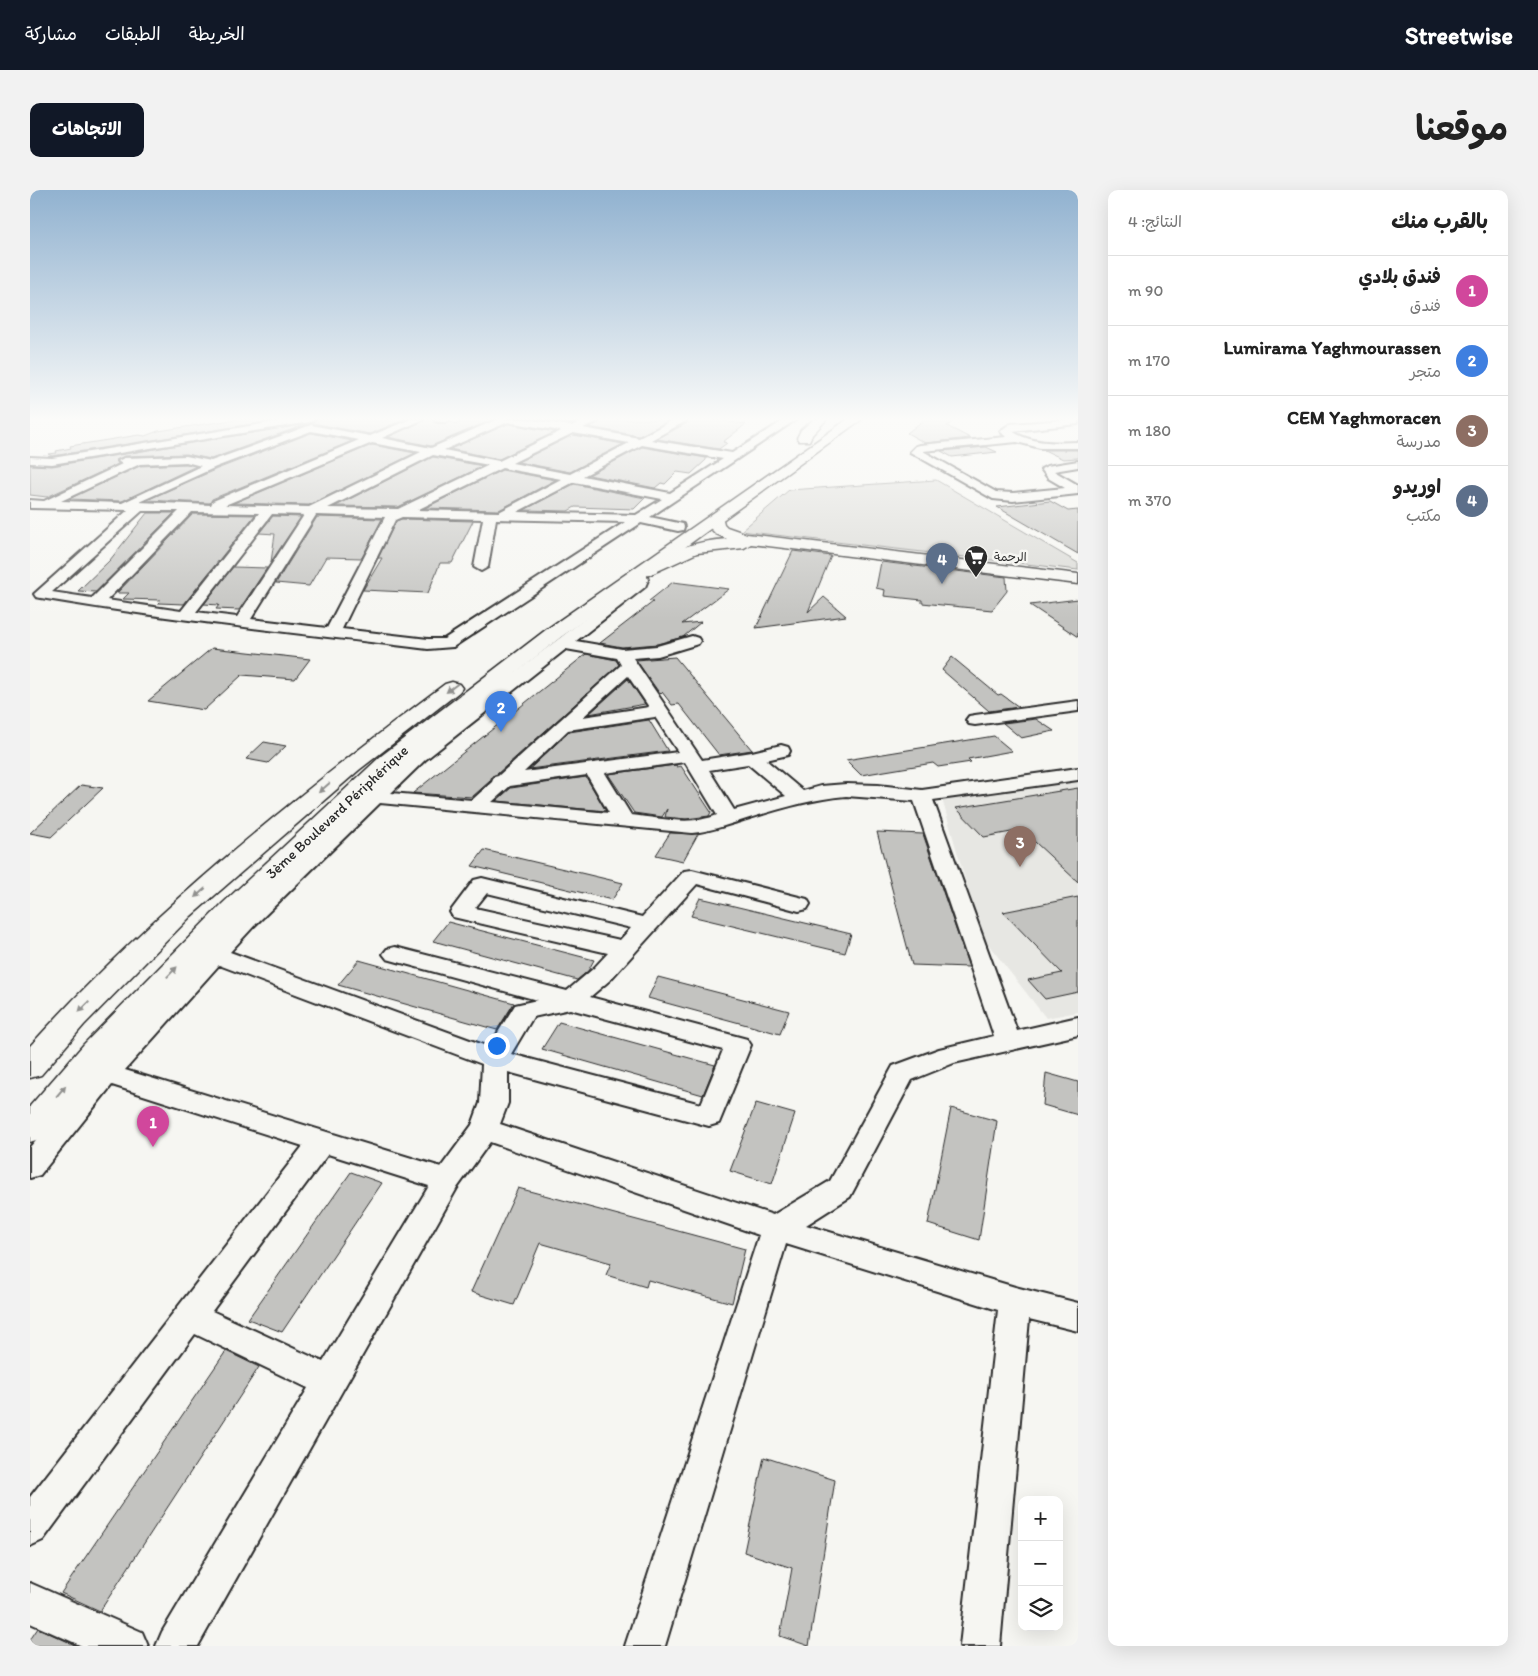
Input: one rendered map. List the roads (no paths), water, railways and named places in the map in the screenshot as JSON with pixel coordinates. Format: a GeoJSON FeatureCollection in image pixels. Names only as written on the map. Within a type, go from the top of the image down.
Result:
{"type":"FeatureCollection","features":[{"type":"Feature","properties":{"kind":"main road","name":"3ème Boulevard Périphérique"},"geometry":{"type":"LineString","coordinates":[[30,1067],[72,1018],[181,910],[351,765],[505,648],[678,527],[741,487]]}},
{"type":"Feature","properties":{"kind":"main road","name":"3ème Boulevard Périphérique"},"geometry":{"type":"LineString","coordinates":[[30,1128],[95,1052],[233,909],[389,760],[554,633],[716,519],[756,487]]}},
{"type":"Feature","properties":{"kind":"main road"},"geometry":{"type":"LineString","coordinates":[[716,519],[716,526],[727,533],[783,544],[1078,579]]}},
{"type":"Feature","properties":{"kind":"main road"},"geometry":{"type":"LineString","coordinates":[[639,573],[682,551],[702,545],[727,543],[783,544]]}},
{"type":"Feature","properties":{"kind":"street"},"geometry":{"type":"LineString","coordinates":[[44,504],[80,487]]}},
{"type":"Feature","properties":{"kind":"street"},"geometry":{"type":"LineString","coordinates":[[122,506],[164,487]]}},
{"type":"Feature","properties":{"kind":"street"},"geometry":{"type":"LineString","coordinates":[[206,508],[257,487]]}},
{"type":"Feature","properties":{"kind":"street"},"geometry":{"type":"LineString","coordinates":[[242,621],[313,510],[359,487]]}},
{"type":"Feature","properties":{"kind":"street"},"geometry":{"type":"LineString","coordinates":[[333,632],[390,518],[457,487]]}},
{"type":"Feature","properties":{"kind":"street"},"geometry":{"type":"LineString","coordinates":[[481,567],[496,515],[555,487]]}},
{"type":"Feature","properties":{"kind":"street"},"geometry":{"type":"LineString","coordinates":[[621,487],[673,497]]}},
{"type":"Feature","properties":{"kind":"street"},"geometry":{"type":"LineString","coordinates":[[140,506],[41,594],[94,604],[185,616],[242,621],[428,644],[448,644],[688,487]]}},
{"type":"Feature","properties":{"kind":"street"},"geometry":{"type":"LineString","coordinates":[[979,487],[993,495],[1013,497],[1077,490]]}},
{"type":"Feature","properties":{"kind":"street"},"geometry":{"type":"LineString","coordinates":[[30,504],[639,519],[678,527]]}},
{"type":"Feature","properties":{"kind":"street"},"geometry":{"type":"LineString","coordinates":[[94,604],[189,508]]}},
{"type":"Feature","properties":{"kind":"street"},"geometry":{"type":"LineString","coordinates":[[185,616],[269,509]]}},
{"type":"Feature","properties":{"kind":"street"},"geometry":{"type":"LineString","coordinates":[[30,1166],[106,1074],[215,955],[246,922],[374,797],[418,756],[640,584],[639,573]]}},
{"type":"Feature","properties":{"kind":"street"},"geometry":{"type":"LineString","coordinates":[[563,644],[626,660],[692,642]]}},
{"type":"Feature","properties":{"kind":"street"},"geometry":{"type":"LineString","coordinates":[[448,644],[451,660]]}},
{"type":"Feature","properties":{"kind":"street"},"geometry":{"type":"LineString","coordinates":[[626,660],[729,818]]}},
{"type":"Feature","properties":{"kind":"street"},"geometry":{"type":"LineString","coordinates":[[475,808],[501,781],[563,725],[626,660]]}},
{"type":"Feature","properties":{"kind":"street"},"geometry":{"type":"LineString","coordinates":[[975,720],[1078,706]]}},
{"type":"Feature","properties":{"kind":"street"},"geometry":{"type":"LineString","coordinates":[[563,725],[660,711]]}},
{"type":"Feature","properties":{"kind":"street"},"geometry":{"type":"LineString","coordinates":[[501,781],[593,769],[752,758],[780,751]]}},
{"type":"Feature","properties":{"kind":"street"},"geometry":{"type":"LineString","coordinates":[[752,758],[801,799]]}},
{"type":"Feature","properties":{"kind":"street"},"geometry":{"type":"LineString","coordinates":[[593,769],[624,821]]}},
{"type":"Feature","properties":{"kind":"street"},"geometry":{"type":"LineString","coordinates":[[374,797],[692,827],[711,825],[729,818],[821,792],[846,790],[878,791],[922,796],[1078,774]]}},
{"type":"Feature","properties":{"kind":"street"},"geometry":{"type":"LineString","coordinates":[[922,796],[1008,1040]]}},
{"type":"Feature","properties":{"kind":"street"},"geometry":{"type":"LineString","coordinates":[[176,1646],[447,1180],[484,1129],[494,1103],[495,1059],[524,1011],[572,1000],[602,974],[692,876],[799,904]]}},
{"type":"Feature","properties":{"kind":"street"},"geometry":{"type":"LineString","coordinates":[[625,949],[461,912],[482,885],[647,925]]}},
{"type":"Feature","properties":{"kind":"street"},"geometry":{"type":"LineString","coordinates":[[215,955],[495,1059],[709,1116],[738,1045],[395,954]]}},
{"type":"Feature","properties":{"kind":"street"},"geometry":{"type":"LineString","coordinates":[[645,1646],[776,1228],[840,1189],[902,1073],[948,1055],[1008,1040],[1078,1026]]}},
{"type":"Feature","properties":{"kind":"street"},"geometry":{"type":"LineString","coordinates":[[106,1074],[447,1180]]}},
{"type":"Feature","properties":{"kind":"street"},"geometry":{"type":"LineString","coordinates":[[484,1129],[776,1228],[1015,1301],[1078,1317]]}},
{"type":"Feature","properties":{"kind":"street"},"geometry":{"type":"LineString","coordinates":[[30,1527],[322,1141]]}},
{"type":"Feature","properties":{"kind":"street"},"geometry":{"type":"LineString","coordinates":[[980,1646],[1015,1301]]}},
{"type":"Feature","properties":{"kind":"street"},"geometry":{"type":"LineString","coordinates":[[189,1315],[330,1382]]}},
{"type":"Feature","properties":{"kind":"street"},"geometry":{"type":"LineString","coordinates":[[30,1604],[128,1646]]}},
{"type":"Feature","properties":{"kind":"place","name":"الرحمة"},"geometry":{"type":"Point","coordinates":[976,578]}},
{"type":"Feature","properties":{"kind":"place","name":"اوريدو"},"geometry":{"type":"Point","coordinates":[942,584]}},
{"type":"Feature","properties":{"kind":"place","name":"Lumirama Yaghmourassen"},"geometry":{"type":"Point","coordinates":[501,732]}},
{"type":"Feature","properties":{"kind":"place","name":"CEM Yaghmoracen"},"geometry":{"type":"Point","coordinates":[1020,867]}},
{"type":"Feature","properties":{"kind":"place","name":"فندق بلادي"},"geometry":{"type":"Point","coordinates":[153,1147]}}]}
